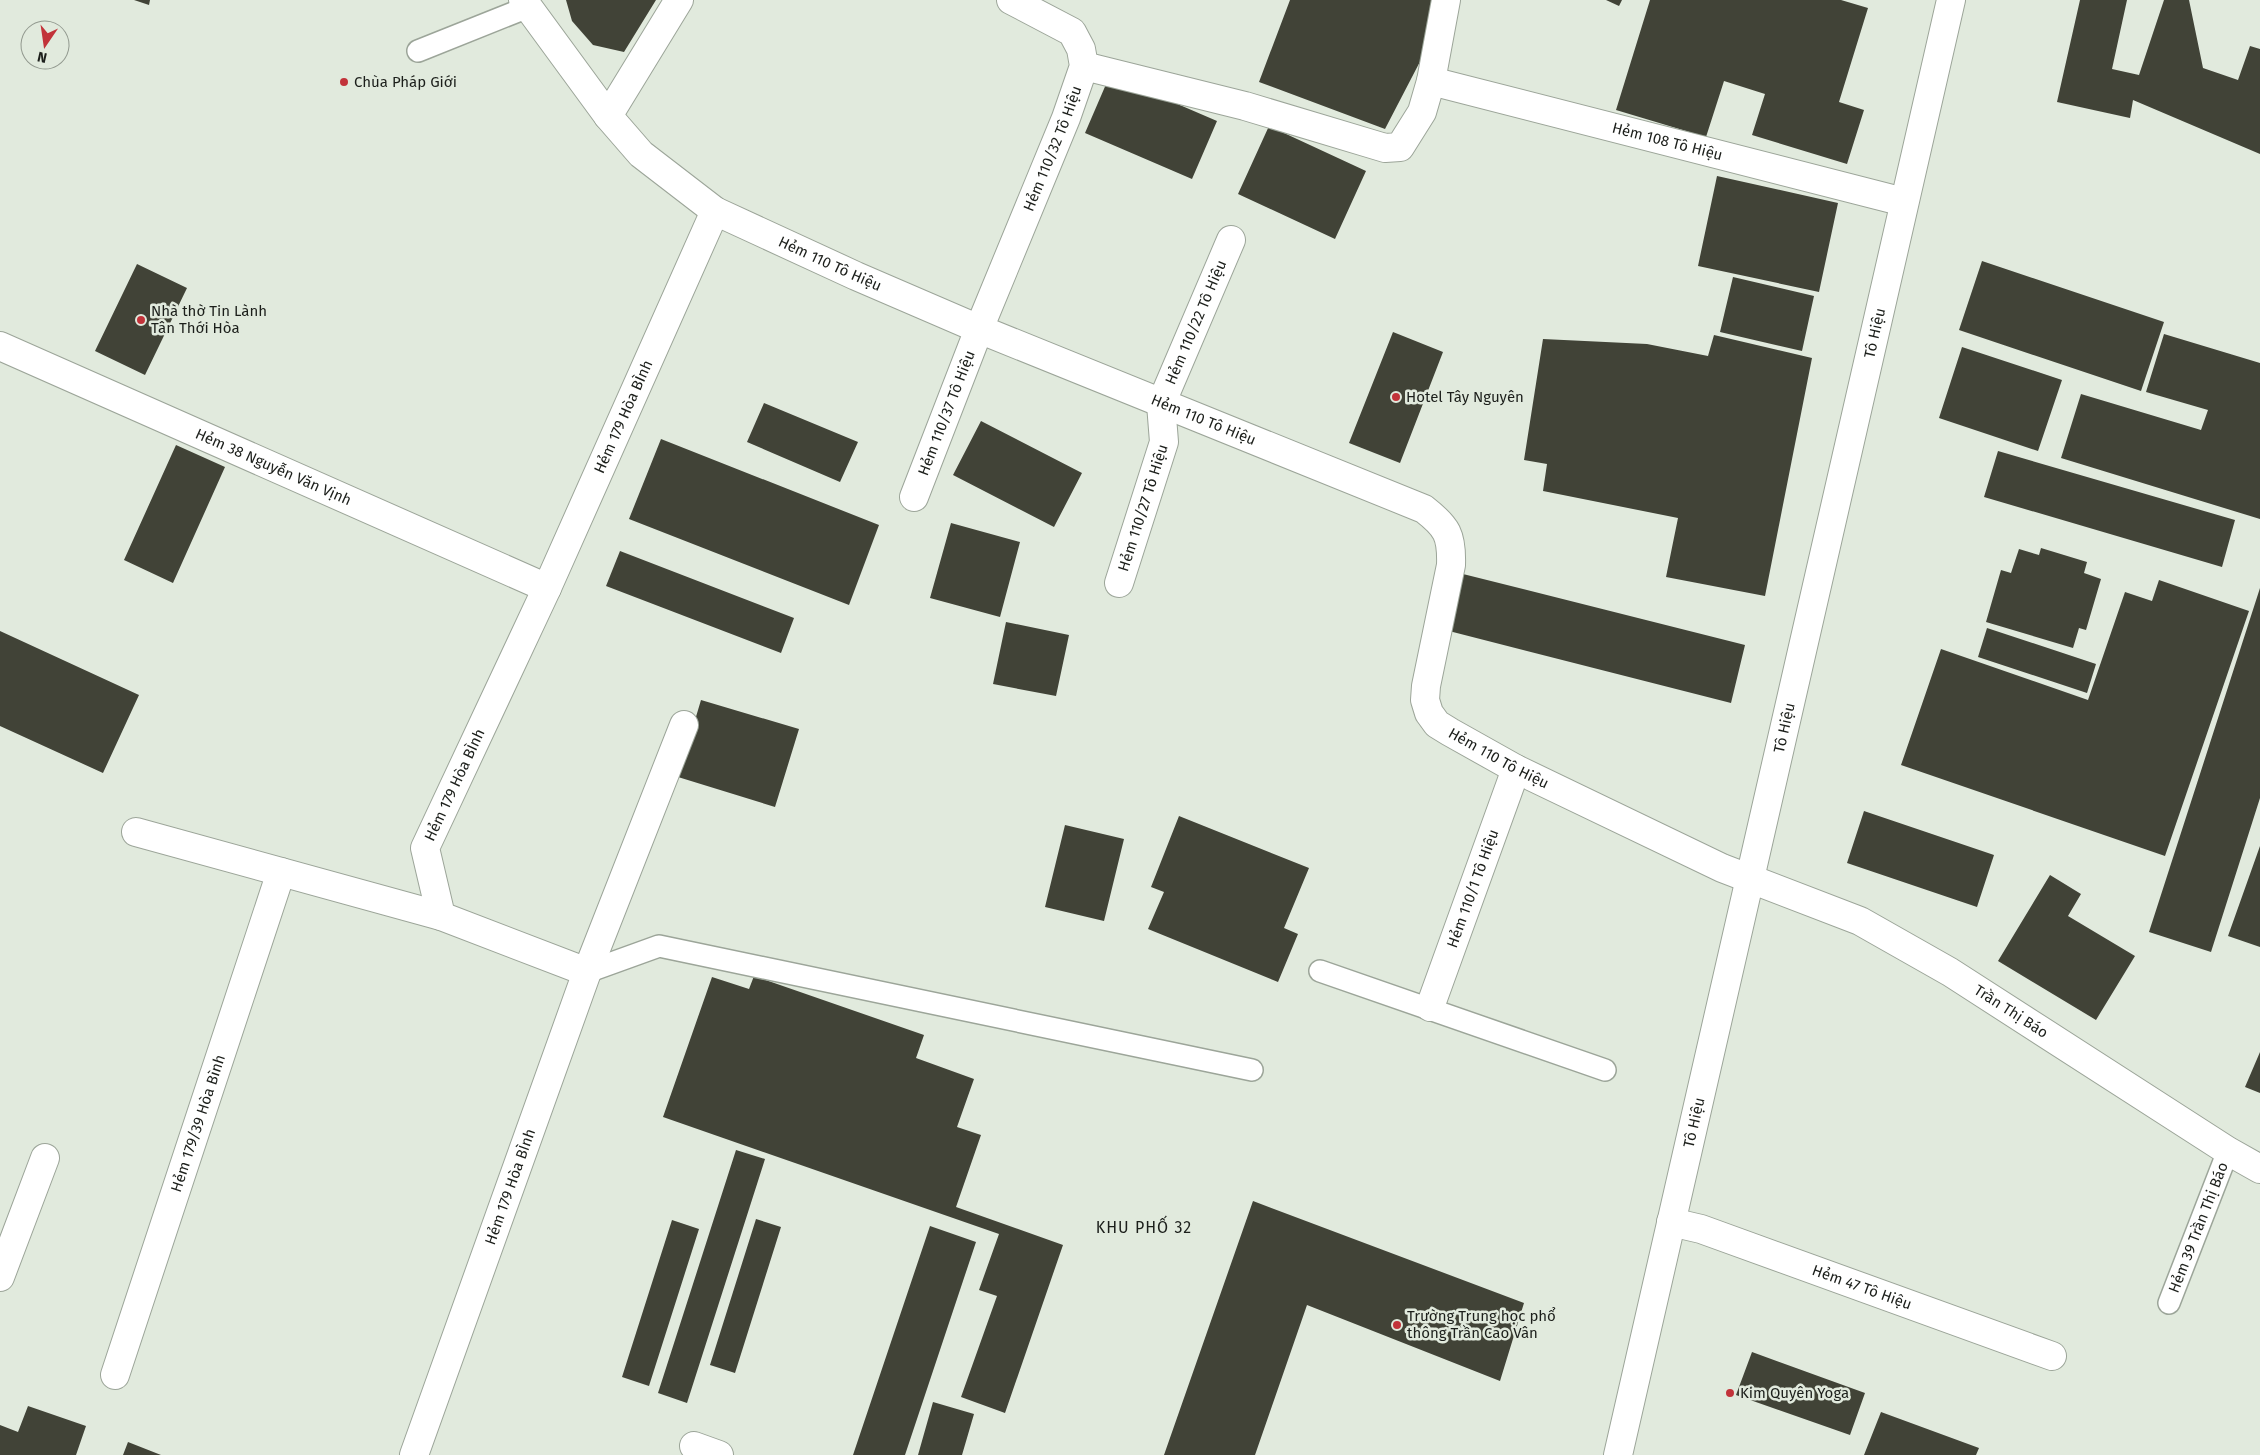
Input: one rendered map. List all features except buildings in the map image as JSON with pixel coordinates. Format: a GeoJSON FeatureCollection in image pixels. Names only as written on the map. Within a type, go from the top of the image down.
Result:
{"type":"FeatureCollection","features":[{"type":"Feature","properties":{"kind":"street"},"geometry":{"type":"LineString","coordinates":[[608,116],[679,0]]}},
{"type":"Feature","properties":{"kind":"street","name":"Hẻm 110/32 Tô Hiệu"},"geometry":{"type":"LineString","coordinates":[[979,329],[1066,118],[1084,66],[1081,49],[1072,32],[1011,0]]}},
{"type":"Feature","properties":{"kind":"street"},"geometry":{"type":"LineString","coordinates":[[1084,66],[1245,106],[1385,148],[1400,147],[1422,112],[1431,81],[1446,0]]}},
{"type":"Feature","properties":{"kind":"street","name":"Tô Hiệu"},"geometry":{"type":"LineString","coordinates":[[1618,1455],[1951,0]]}},
{"type":"Feature","properties":{"kind":"street","name":"Hẻm 110 Tô Hiệu"},"geometry":{"type":"LineString","coordinates":[[526,4],[608,116],[641,154],[715,211],[856,276],[979,329],[1424,509],[1439,521],[1448,532],[1452,547],[1451,565],[1426,686],[1425,700],[1429,713],[1438,724],[1516,769],[1722,868],[1750,878]]}},
{"type":"Feature","properties":{"kind":"street","name":"Hẻm 108 Tô Hiệu"},"geometry":{"type":"LineString","coordinates":[[1431,81],[1904,202]]}},
{"type":"Feature","properties":{"kind":"street","name":"Hẻm 179 Hòa BÌnh"},"geometry":{"type":"LineString","coordinates":[[441,916],[425,848],[547,588],[715,211]]}},
{"type":"Feature","properties":{"kind":"street","name":"Hẻm 110/22 Tô Hiệu"},"geometry":{"type":"LineString","coordinates":[[1161,404],[1231,240]]}},
{"type":"Feature","properties":{"kind":"street","name":"Hẻm 110/37 Tô Hiệu"},"geometry":{"type":"LineString","coordinates":[[914,498],[979,329]]}},
{"type":"Feature","properties":{"kind":"street","name":"Hẻm 38 Nguyễn Văn Vịnh"},"geometry":{"type":"LineString","coordinates":[[0,346],[547,588]]}},
{"type":"Feature","properties":{"kind":"street","name":"Hẻm 110/27 Tô Hiệu"},"geometry":{"type":"LineString","coordinates":[[1119,583],[1164,442],[1161,404]]}},
{"type":"Feature","properties":{"kind":"street","name":"Hẻm 179 Hòa BÌnh"},"geometry":{"type":"LineString","coordinates":[[414,1455],[587,972],[684,725]]}},
{"type":"Feature","properties":{"kind":"street","name":"Hẻm 110/1 Tô Hiệu"},"geometry":{"type":"LineString","coordinates":[[1430,1007],[1516,769]]}},
{"type":"Feature","properties":{"kind":"street"},"geometry":{"type":"LineString","coordinates":[[136,832],[441,916],[587,972]]}},
{"type":"Feature","properties":{"kind":"street","name":"Hẻm 179/39 Hòa Bình"},"geometry":{"type":"LineString","coordinates":[[115,1375],[281,872]]}},
{"type":"Feature","properties":{"kind":"street","name":"Trần Thị Báo"},"geometry":{"type":"LineString","coordinates":[[1750,878],[1860,921],[1950,972],[2228,1151],[2260,1169]]}},
{"type":"Feature","properties":{"kind":"street"},"geometry":{"type":"LineString","coordinates":[[0,1277],[45,1158]]}},
{"type":"Feature","properties":{"kind":"street","name":"Hẻm 47 Tô Hiệu"},"geometry":{"type":"LineString","coordinates":[[1671,1222],[1701,1229],[2052,1356]]}},
{"type":"Feature","properties":{"kind":"street"},"geometry":{"type":"LineString","coordinates":[[694,1446],[719,1455]]}},
{"type":"Feature","properties":{"kind":"lane"},"geometry":{"type":"LineString","coordinates":[[418,51],[526,4]]}},
{"type":"Feature","properties":{"kind":"lane"},"geometry":{"type":"LineString","coordinates":[[587,972],[659,946],[1252,1070]]}},
{"type":"Feature","properties":{"kind":"lane"},"geometry":{"type":"LineString","coordinates":[[1320,971],[1430,1007],[1605,1070]]}},
{"type":"Feature","properties":{"kind":"lane","name":"Hẻm 39 Trần Thị Báo"},"geometry":{"type":"LineString","coordinates":[[2169,1303],[2228,1151]]}},
{"type":"Feature","properties":{"kind":"place","name":"Chùa Pháp Giới"},"geometry":{"type":"Point","coordinates":[344,82]}},
{"type":"Feature","properties":{"kind":"place","name":"Nhà thờ Tin Lành Tân Thới Hòa"},"geometry":{"type":"Point","coordinates":[141,320]}},
{"type":"Feature","properties":{"kind":"place","name":"Hotel Tây Nguyên"},"geometry":{"type":"Point","coordinates":[1396,397]}},
{"type":"Feature","properties":{"kind":"place","name":"Trường Trung học phổ thông Trần Cao Vân"},"geometry":{"type":"Point","coordinates":[1397,1325]}},
{"type":"Feature","properties":{"kind":"place","name":"Kim Quyên Yoga"},"geometry":{"type":"Point","coordinates":[1730,1393]}},
{"type":"Feature","properties":{"kind":"district","name":"KHU PHỐ 32"},"geometry":{"type":"Point","coordinates":[1144,1227]}}]}
